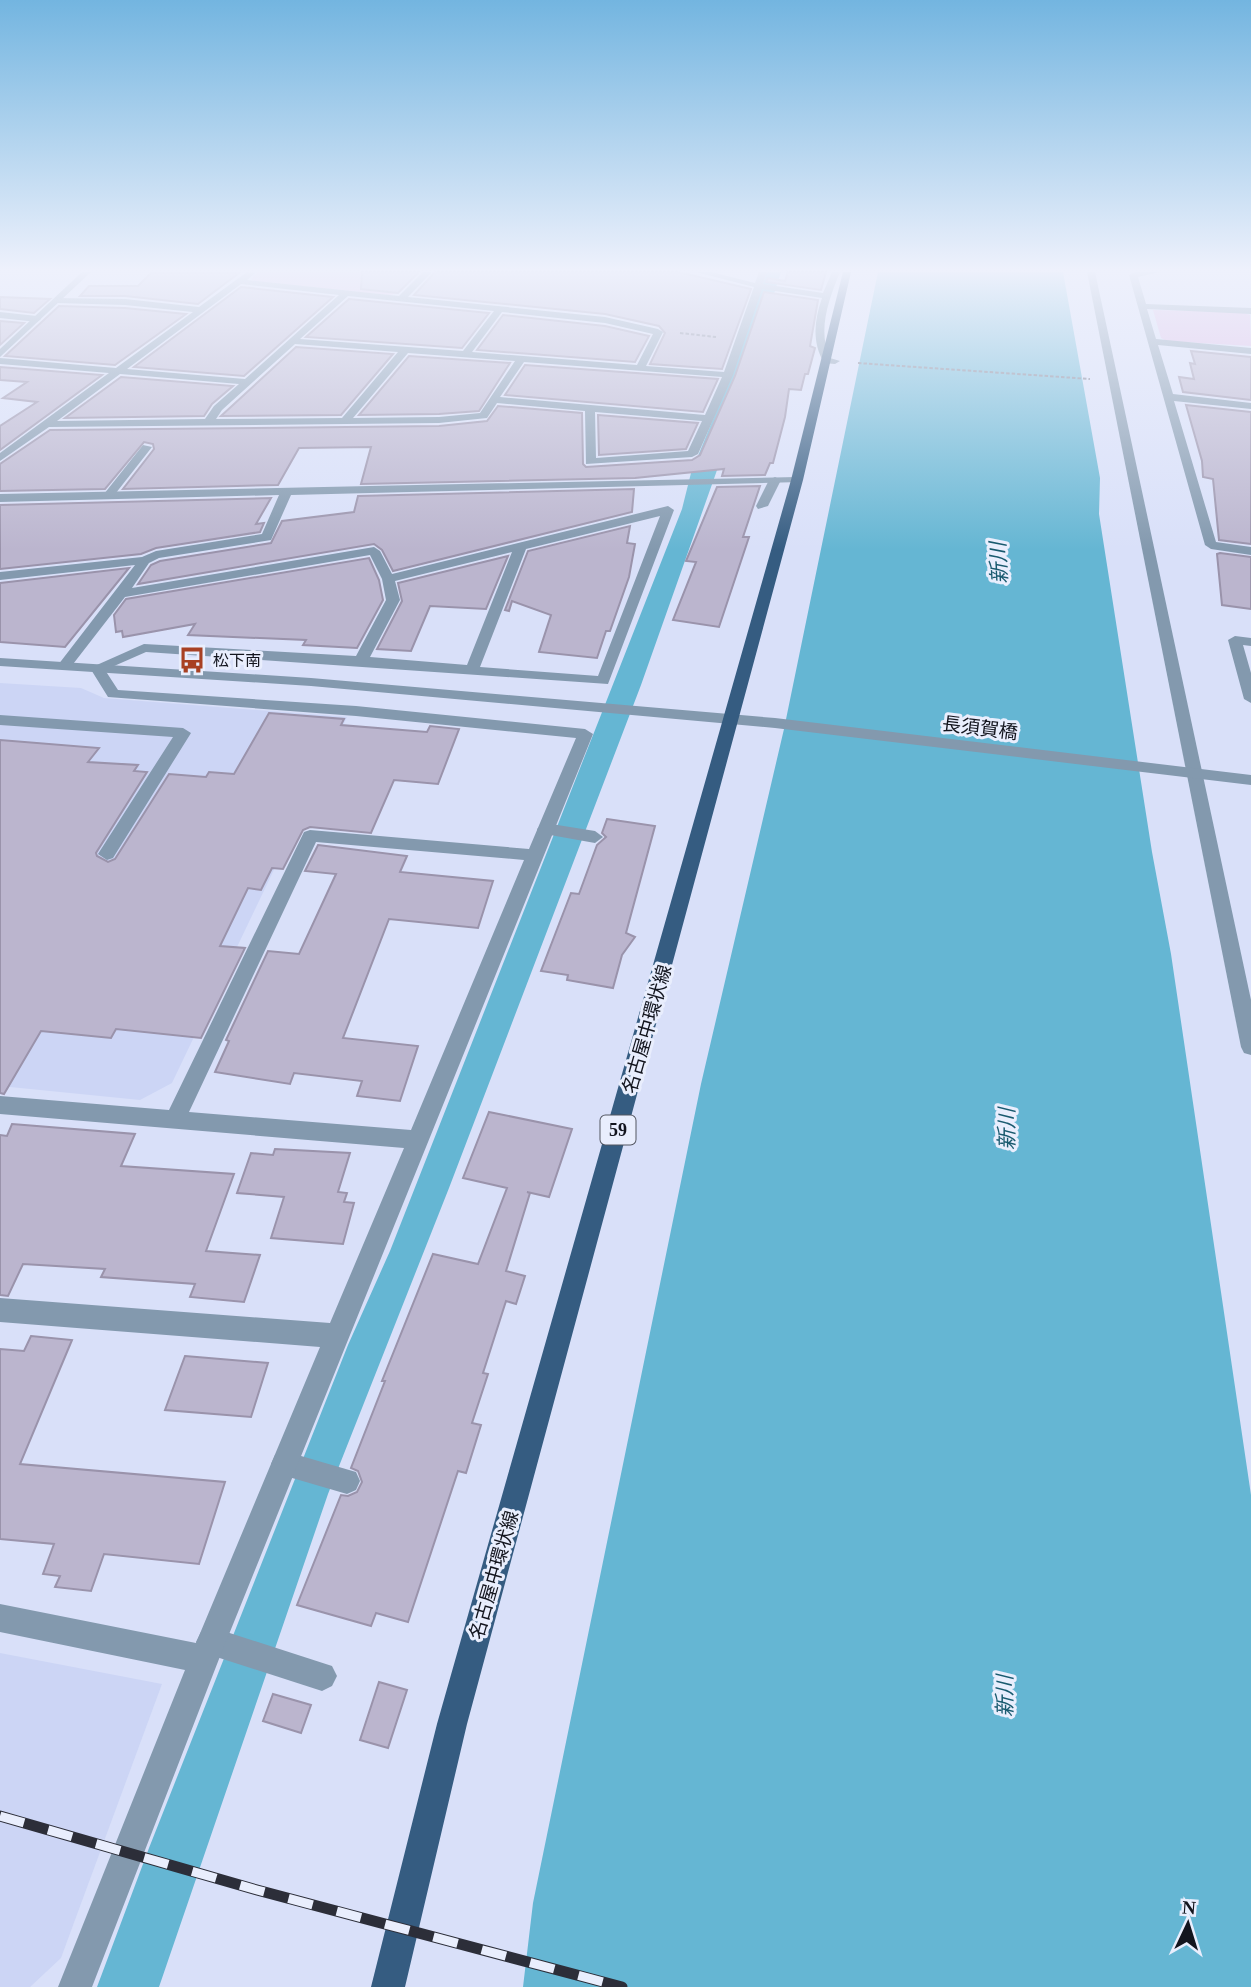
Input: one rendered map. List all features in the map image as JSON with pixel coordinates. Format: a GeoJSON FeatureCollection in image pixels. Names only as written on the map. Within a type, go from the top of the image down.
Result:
{"type":"FeatureCollection","features":[{"type":"Feature","properties":{"kind":"main road","name":"名古屋中環状線"},"geometry":{"type":"LineString","coordinates":[[388,1987],[453,1724],[830,365]]}},
{"type":"Feature","properties":{"kind":"street"},"geometry":{"type":"LineString","coordinates":[[49,365],[248,382]]}},
{"type":"Feature","properties":{"kind":"street"},"geometry":{"type":"LineString","coordinates":[[0,458],[126,365]]}},
{"type":"Feature","properties":{"kind":"street"},"geometry":{"type":"LineString","coordinates":[[208,423],[218,408],[267,365]]}},
{"type":"Feature","properties":{"kind":"street"},"geometry":{"type":"LineString","coordinates":[[345,421],[393,365]]}},
{"type":"Feature","properties":{"kind":"street"},"geometry":{"type":"LineString","coordinates":[[47,424],[439,420],[483,416],[517,365]]}},
{"type":"Feature","properties":{"kind":"street"},"geometry":{"type":"LineString","coordinates":[[597,365],[728,375]]}},
{"type":"Feature","properties":{"kind":"street"},"geometry":{"type":"LineString","coordinates":[[590,408],[590,462],[692,454],[732,365]]}},
{"type":"Feature","properties":{"kind":"street"},"geometry":{"type":"LineString","coordinates":[[1109,365],[1187,772],[1251,1047]]}},
{"type":"Feature","properties":{"kind":"street"},"geometry":{"type":"LineString","coordinates":[[1160,365],[1211,545],[1251,551]]}},
{"type":"Feature","properties":{"kind":"street"},"geometry":{"type":"LineString","coordinates":[[1169,397],[1251,406]]}},
{"type":"Feature","properties":{"kind":"street"},"geometry":{"type":"LineString","coordinates":[[495,400],[709,418]]}},
{"type":"Feature","properties":{"kind":"street"},"geometry":{"type":"LineString","coordinates":[[108,496],[147,447]]}},
{"type":"Feature","properties":{"kind":"street"},"geometry":{"type":"LineString","coordinates":[[762,506],[775,480]]}},
{"type":"Feature","properties":{"kind":"street"},"geometry":{"type":"LineString","coordinates":[[0,498],[797,480]]}},
{"type":"Feature","properties":{"kind":"street"},"geometry":{"type":"LineString","coordinates":[[0,576],[145,561],[156,555],[267,537],[287,491]]}},
{"type":"Feature","properties":{"kind":"street"},"geometry":{"type":"LineString","coordinates":[[75,1987],[290,1466],[336,1336],[535,855],[549,829],[584,734],[356,711],[113,694],[97,668],[144,648],[361,661],[603,681],[668,510],[388,579]]}},
{"type":"Feature","properties":{"kind":"street"},"geometry":{"type":"LineString","coordinates":[[472,670],[521,546]]}},
{"type":"Feature","properties":{"kind":"street"},"geometry":{"type":"LineString","coordinates":[[121,594],[374,551],[388,579],[393,600],[361,661]]}},
{"type":"Feature","properties":{"kind":"street"},"geometry":{"type":"LineString","coordinates":[[65,666],[145,561]]}},
{"type":"Feature","properties":{"kind":"street"},"geometry":{"type":"LineString","coordinates":[[1251,642],[1235,639],[1251,699]]}},
{"type":"Feature","properties":{"kind":"street","name":"長須賀橋"},"geometry":{"type":"LineString","coordinates":[[2,664],[311,682],[733,719],[1251,780]]}},
{"type":"Feature","properties":{"kind":"street"},"geometry":{"type":"LineString","coordinates":[[0,720],[183,733],[107,854]]}},
{"type":"Feature","properties":{"kind":"street"},"geometry":{"type":"LineString","coordinates":[[549,829],[591,836]]}},
{"type":"Feature","properties":{"kind":"street"},"geometry":{"type":"LineString","coordinates":[[174,1121],[310,836],[535,855]]}},
{"type":"Feature","properties":{"kind":"street"},"geometry":{"type":"LineString","coordinates":[[0,1105],[417,1140]]}},
{"type":"Feature","properties":{"kind":"street"},"geometry":{"type":"LineString","coordinates":[[0,1310],[336,1336]]}},
{"type":"Feature","properties":{"kind":"street"},"geometry":{"type":"LineString","coordinates":[[290,1466],[347,1481]]}},
{"type":"Feature","properties":{"kind":"street"},"geometry":{"type":"LineString","coordinates":[[0,1618],[213,1649],[322,1676]]}},
{"type":"Feature","properties":{"kind":"path"},"geometry":{"type":"LineString","coordinates":[[882,365],[1092,380]]}},
{"type":"Feature","properties":{"kind":"shaded area"},"geometry":{"type":"Polygon","coordinates":[[[0,683],[81,688],[104,698],[347,717],[172,1083],[140,1100],[0,1086],[0,683]]]}},
{"type":"Feature","properties":{"kind":"shaded area"},"geometry":{"type":"Polygon","coordinates":[[[0,1653],[162,1684],[61,1958],[30,1987],[0,1987],[0,1653]]]}},
{"type":"Feature","properties":{"kind":"water"},"geometry":{"type":"Polygon","coordinates":[[[735,365],[751,365],[641,685],[449,1188],[328,1494],[159,1987],[97,1987],[149,1848],[348,1345],[390,1251],[682,509],[691,473],[735,365]]]}},
{"type":"Feature","properties":{"kind":"water","name":"新川"},"geometry":{"type":"Polygon","coordinates":[[[859,365],[1080,365],[1100,478],[1099,514],[1152,852],[1171,954],[1251,1495],[1251,1987],[523,1987],[533,1903],[701,1084],[784,729],[859,365]]]}},
{"type":"Feature","properties":{"kind":"building"},"geometry":{"type":"Polygon","coordinates":[[[137,365],[257,365],[244,376],[134,367],[137,365]]]}},
{"type":"Feature","properties":{"kind":"building"},"geometry":{"type":"Polygon","coordinates":[[[277,365],[384,365],[341,415],[221,416],[277,365]]]}},
{"type":"Feature","properties":{"kind":"building"},"geometry":{"type":"Polygon","coordinates":[[[402,365],[509,365],[479,411],[359,415],[402,365]]]}},
{"type":"Feature","properties":{"kind":"building"},"geometry":{"type":"Polygon","coordinates":[[[525,365],[718,379],[703,412],[505,395],[525,365]]]}},
{"type":"Feature","properties":{"kind":"building"},"geometry":{"type":"Polygon","coordinates":[[[660,365],[724,365],[722,369],[660,365]]]}},
{"type":"Feature","properties":{"kind":"building"},"geometry":{"type":"Polygon","coordinates":[[[739,365],[810,365],[801,390],[789,389],[773,463],[770,463],[765,475],[722,476],[724,469],[635,478],[361,484],[371,447],[299,448],[278,485],[123,489],[154,449],[153,444],[144,442],[105,489],[0,491],[0,464],[50,430],[439,426],[487,421],[498,406],[582,413],[583,464],[586,467],[692,460],[700,455],[739,365]]]}},
{"type":"Feature","properties":{"kind":"building"},"geometry":{"type":"Polygon","coordinates":[[[1190,365],[1251,365],[1251,400],[1183,392],[1179,377],[1194,379],[1190,365]]]}},
{"type":"Feature","properties":{"kind":"building"},"geometry":{"type":"Polygon","coordinates":[[[0,367],[102,375],[0,450],[0,426],[37,402],[3,398],[27,382],[0,380],[0,367]]]}},
{"type":"Feature","properties":{"kind":"building"},"geometry":{"type":"Polygon","coordinates":[[[121,377],[233,386],[212,404],[204,416],[65,418],[121,377]]]}},
{"type":"Feature","properties":{"kind":"building"},"geometry":{"type":"Polygon","coordinates":[[[1186,405],[1251,412],[1251,544],[1219,540],[1213,479],[1203,477],[1202,461],[1186,405]]]}},
{"type":"Feature","properties":{"kind":"building"},"geometry":{"type":"Polygon","coordinates":[[[598,415],[698,423],[686,449],[599,455],[598,415]]]}},
{"type":"Feature","properties":{"kind":"building"},"geometry":{"type":"Polygon","coordinates":[[[760,486],[743,537],[749,537],[719,627],[673,620],[696,562],[686,561],[717,487],[760,486]]]}},
{"type":"Feature","properties":{"kind":"building"},"geometry":{"type":"Polygon","coordinates":[[[634,489],[632,512],[393,571],[382,550],[374,544],[138,584],[151,565],[160,561],[271,543],[282,521],[354,512],[358,496],[634,489]]]}},
{"type":"Feature","properties":{"kind":"building"},"geometry":{"type":"Polygon","coordinates":[[[271,498],[256,524],[264,523],[260,532],[156,548],[141,554],[0,569],[0,505],[271,498]]]}},
{"type":"Feature","properties":{"kind":"building"},"geometry":{"type":"Polygon","coordinates":[[[630,526],[627,543],[635,544],[629,577],[610,631],[606,631],[597,658],[539,652],[551,615],[512,601],[509,611],[505,610],[528,551],[630,526]]]}},
{"type":"Feature","properties":{"kind":"building"},"geometry":{"type":"Polygon","coordinates":[[[1217,554],[1251,557],[1251,609],[1222,605],[1217,554]]]}},
{"type":"Feature","properties":{"kind":"building"},"geometry":{"type":"Polygon","coordinates":[[[508,556],[486,609],[430,606],[411,651],[377,649],[402,601],[398,583],[508,556]]]}},
{"type":"Feature","properties":{"kind":"building"},"geometry":{"type":"Polygon","coordinates":[[[369,558],[379,580],[383,600],[357,648],[303,645],[306,640],[188,635],[195,624],[123,637],[122,631],[116,632],[114,615],[126,599],[369,558]]]}},
{"type":"Feature","properties":{"kind":"building"},"geometry":{"type":"Polygon","coordinates":[[[129,568],[65,647],[0,642],[0,583],[129,568]]]}},
{"type":"Feature","properties":{"kind":"building"},"geometry":{"type":"Polygon","coordinates":[[[269,713],[344,719],[341,725],[427,732],[430,726],[459,729],[438,784],[394,780],[371,833],[310,827],[303,830],[283,869],[272,868],[261,890],[248,888],[220,946],[245,948],[201,1038],[116,1029],[111,1038],[41,1031],[4,1094],[0,1093],[0,740],[99,748],[88,762],[138,765],[134,771],[147,772],[96,853],[108,862],[115,859],[169,774],[206,777],[209,772],[234,774],[269,713]]]}},
{"type":"Feature","properties":{"kind":"building"},"geometry":{"type":"Polygon","coordinates":[[[607,819],[655,826],[626,933],[635,937],[622,955],[613,988],[567,980],[568,975],[541,971],[571,893],[579,894],[597,845],[606,837],[602,833],[607,819]]]}},
{"type":"Feature","properties":{"kind":"building"},"geometry":{"type":"Polygon","coordinates":[[[318,845],[407,856],[400,872],[493,881],[478,928],[389,919],[343,1038],[418,1046],[400,1101],[357,1096],[362,1081],[294,1073],[290,1084],[215,1072],[229,1041],[226,1040],[268,951],[299,954],[336,874],[305,871],[318,845]]]}},
{"type":"Feature","properties":{"kind":"building"},"geometry":{"type":"Polygon","coordinates":[[[489,1112],[572,1129],[549,1197],[527,1192],[530,1193],[506,1271],[525,1276],[516,1304],[506,1301],[483,1373],[488,1374],[472,1423],[481,1425],[466,1473],[458,1471],[408,1622],[376,1613],[371,1626],[297,1605],[341,1495],[348,1496],[357,1492],[362,1482],[358,1471],[351,1468],[385,1381],[382,1381],[433,1254],[478,1264],[507,1188],[463,1178],[489,1112]]]}},
{"type":"Feature","properties":{"kind":"building"},"geometry":{"type":"Polygon","coordinates":[[[12,1124],[135,1134],[121,1166],[234,1174],[206,1251],[260,1255],[244,1302],[190,1297],[195,1284],[101,1277],[105,1269],[23,1264],[8,1296],[0,1295],[0,1135],[7,1136],[12,1124]]]}},
{"type":"Feature","properties":{"kind":"building"},"geometry":{"type":"Polygon","coordinates":[[[275,1149],[350,1153],[338,1192],[347,1193],[344,1202],[354,1203],[343,1244],[271,1238],[284,1197],[237,1193],[251,1153],[273,1155],[275,1149]]]}},
{"type":"Feature","properties":{"kind":"building"},"geometry":{"type":"Polygon","coordinates":[[[31,1336],[72,1340],[20,1464],[225,1482],[199,1564],[104,1554],[91,1591],[55,1587],[60,1576],[43,1574],[54,1544],[0,1539],[0,1349],[24,1351],[31,1336]]]}},
{"type":"Feature","properties":{"kind":"building"},"geometry":{"type":"Polygon","coordinates":[[[185,1356],[268,1363],[251,1417],[165,1410],[185,1356]]]}},
{"type":"Feature","properties":{"kind":"building"},"geometry":{"type":"Polygon","coordinates":[[[379,1682],[407,1690],[388,1748],[360,1740],[379,1682]]]}},
{"type":"Feature","properties":{"kind":"building"},"geometry":{"type":"Polygon","coordinates":[[[273,1694],[311,1705],[301,1733],[263,1721],[273,1694]]]}},
{"type":"Feature","properties":{"kind":"railway"},"geometry":{"type":"LineString","coordinates":[[0,1816],[257,1890],[622,1987]]}},
{"type":"Feature","properties":{"kind":"place","name":"松下南"},"geometry":{"type":"Point","coordinates":[192,660]}}]}
